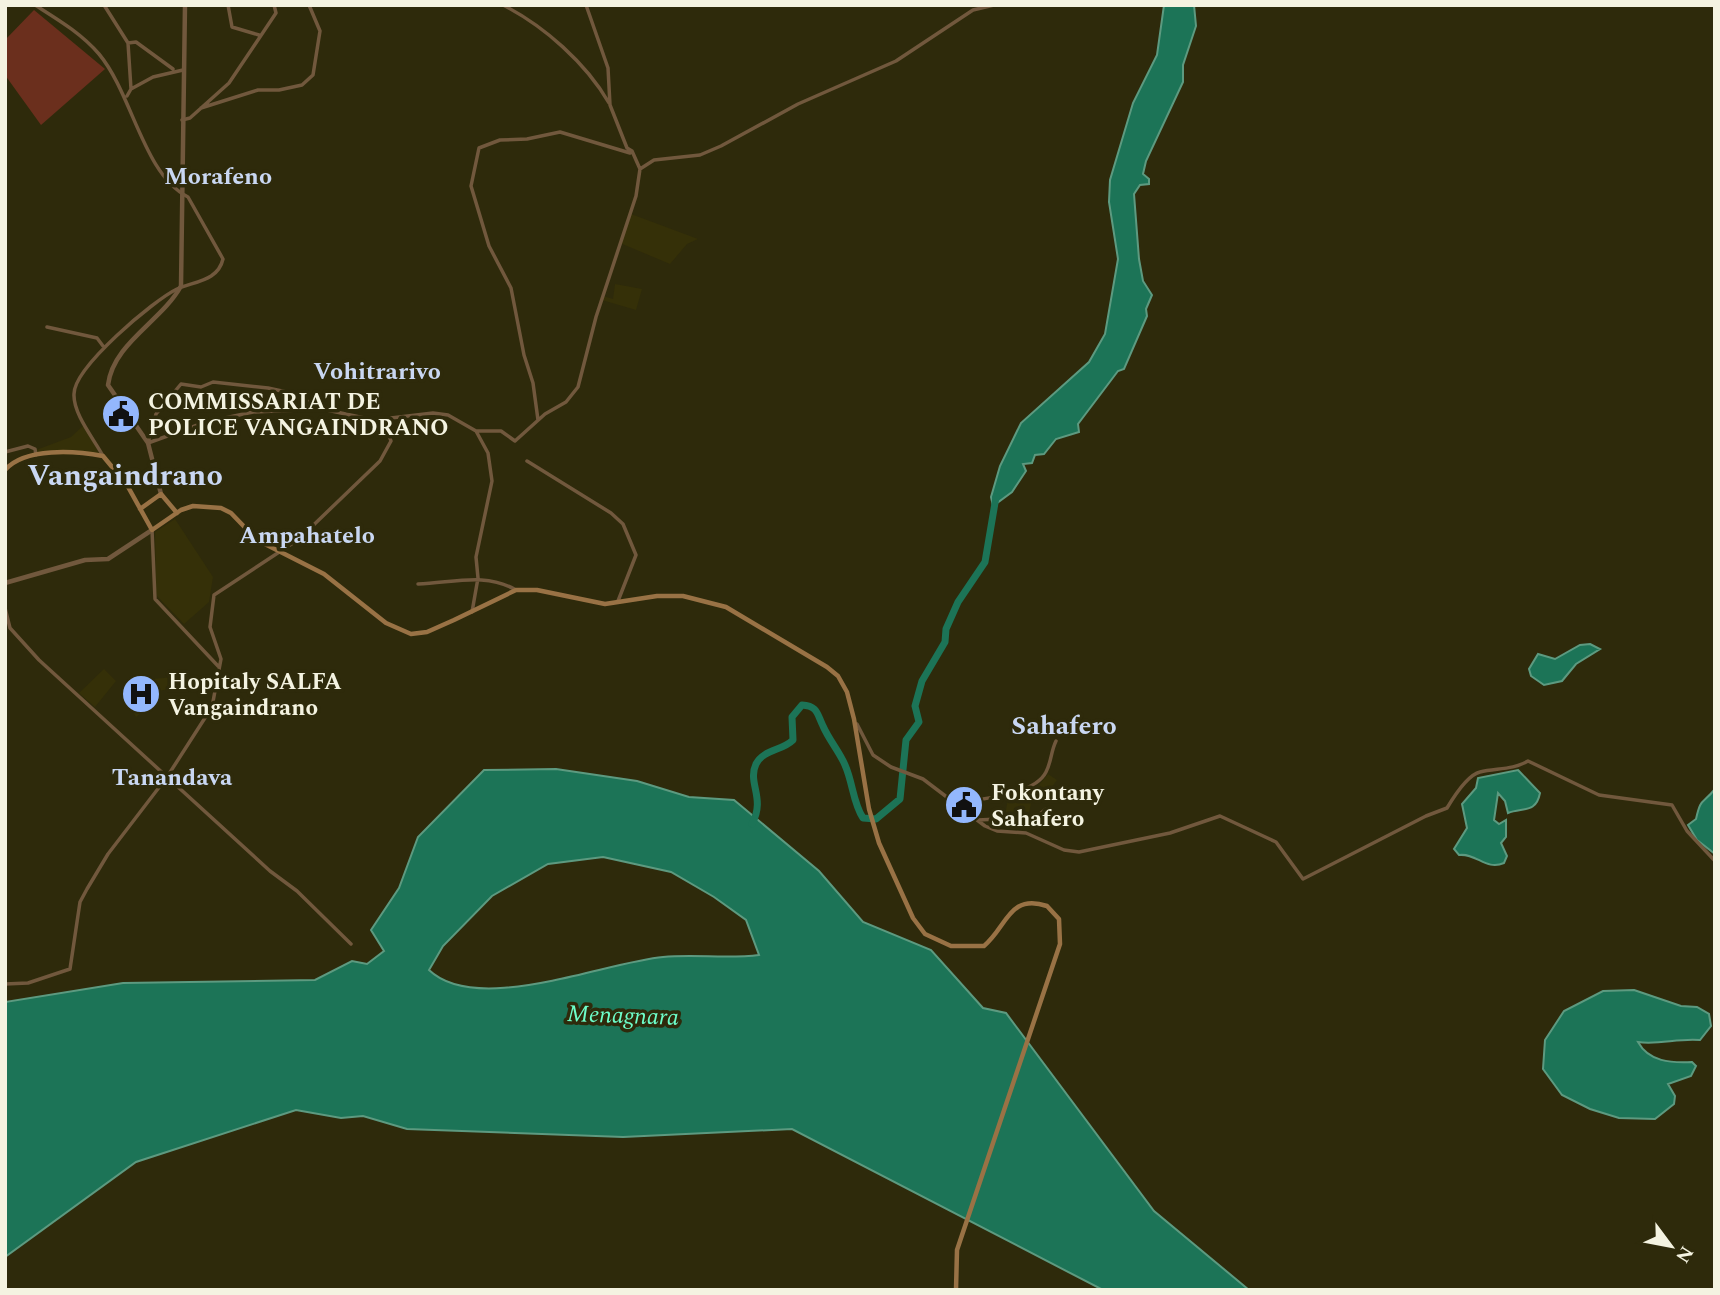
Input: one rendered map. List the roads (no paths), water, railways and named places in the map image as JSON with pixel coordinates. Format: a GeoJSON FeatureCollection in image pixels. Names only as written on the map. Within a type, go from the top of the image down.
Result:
{"type":"FeatureCollection","features":[{"type":"Feature","properties":{"kind":"main road"},"geometry":{"type":"LineString","coordinates":[[5,470],[17,460],[36,455],[103,456],[127,485],[152,530],[177,513],[198,505],[221,508],[231,513],[257,540],[324,574],[399,631],[419,634],[516,590],[537,590],[592,602],[618,603],[657,596],[683,596],[726,607],[827,667],[845,685],[854,719],[869,809],[913,918],[925,934],[951,946],[984,946],[1011,911],[1036,902],[1047,906],[1059,919],[1060,944],[957,1250],[956,1290]]}},
{"type":"Feature","properties":{"kind":"main road"},"geometry":{"type":"LineString","coordinates":[[140,509],[161,494],[177,513]]}},
{"type":"Feature","properties":{"kind":"street"},"geometry":{"type":"LineString","coordinates":[[35,5],[60,19],[99,53],[127,97],[155,166],[181,194],[188,197],[223,259],[221,268],[206,280],[179,288],[103,346],[74,394],[77,407],[103,456]]}},
{"type":"Feature","properties":{"kind":"street"},"geometry":{"type":"LineString","coordinates":[[104,5],[128,43],[131,89],[127,97]]}},
{"type":"Feature","properties":{"kind":"street"},"geometry":{"type":"LineString","coordinates":[[161,494],[148,443],[110,391],[110,370],[115,360],[171,302],[179,288],[185,5]]}},
{"type":"Feature","properties":{"kind":"street"},"geometry":{"type":"LineString","coordinates":[[228,5],[232,27],[259,35]]}},
{"type":"Feature","properties":{"kind":"street"},"geometry":{"type":"LineString","coordinates":[[182,120],[190,118],[229,83],[276,13],[274,5]]}},
{"type":"Feature","properties":{"kind":"street"},"geometry":{"type":"LineString","coordinates":[[201,108],[258,90],[279,90],[302,85],[313,75],[320,31],[309,5]]}},
{"type":"Feature","properties":{"kind":"street"},"geometry":{"type":"LineString","coordinates":[[148,443],[206,422],[253,412],[322,409],[383,420],[413,413],[433,412],[448,415],[476,431],[501,431],[515,441],[538,420],[566,402],[578,387],[596,317],[636,195],[640,169],[632,151],[627,148],[610,105],[597,83],[521,14],[503,5]]}},
{"type":"Feature","properties":{"kind":"street"},"geometry":{"type":"LineString","coordinates":[[586,5],[608,68],[610,105]]}},
{"type":"Feature","properties":{"kind":"street"},"geometry":{"type":"LineString","coordinates":[[640,169],[654,160],[700,155],[721,146],[798,104],[896,61],[973,10],[994,5]]}},
{"type":"Feature","properties":{"kind":"street"},"geometry":{"type":"LineString","coordinates":[[128,43],[136,42],[174,70]]}},
{"type":"Feature","properties":{"kind":"street"},"geometry":{"type":"LineString","coordinates":[[131,89],[174,70],[183,70]]}},
{"type":"Feature","properties":{"kind":"street"},"geometry":{"type":"LineString","coordinates":[[538,420],[533,383],[524,355],[511,288],[489,246],[471,186],[479,148],[500,140],[527,139],[560,132],[630,153],[632,151]]}},
{"type":"Feature","properties":{"kind":"street"},"geometry":{"type":"LineString","coordinates":[[47,327],[97,338],[103,346]]}},
{"type":"Feature","properties":{"kind":"street"},"geometry":{"type":"LineString","coordinates":[[148,443],[156,414],[181,384],[201,387],[213,382],[268,388],[290,393],[322,409]]}},
{"type":"Feature","properties":{"kind":"street"},"geometry":{"type":"LineString","coordinates":[[5,984],[28,983],[70,969],[80,902],[87,888],[210,712],[220,653],[210,627],[214,595],[299,540],[380,461],[391,441],[383,420]]}},
{"type":"Feature","properties":{"kind":"street"},"geometry":{"type":"LineString","coordinates":[[472,612],[478,579],[476,556],[492,481],[488,453],[476,431]]}},
{"type":"Feature","properties":{"kind":"street"},"geometry":{"type":"LineString","coordinates":[[5,452],[28,446],[34,449],[36,455]]}},
{"type":"Feature","properties":{"kind":"street"},"geometry":{"type":"LineString","coordinates":[[527,461],[611,513],[623,524],[636,555],[618,603]]}},
{"type":"Feature","properties":{"kind":"street"},"geometry":{"type":"LineString","coordinates":[[152,530],[155,598],[218,666]]}},
{"type":"Feature","properties":{"kind":"street"},"geometry":{"type":"LineString","coordinates":[[5,583],[85,560],[108,559],[152,530]]}},
{"type":"Feature","properties":{"kind":"street"},"geometry":{"type":"LineString","coordinates":[[418,584],[478,579],[502,581],[516,590]]}},
{"type":"Feature","properties":{"kind":"street"},"geometry":{"type":"LineString","coordinates":[[5,608],[10,628],[39,660],[270,872],[297,891],[351,944]]}},
{"type":"Feature","properties":{"kind":"street"},"geometry":{"type":"LineString","coordinates":[[854,719],[873,755],[910,773],[977,820],[997,831],[1026,833],[1064,850],[1079,852],[1170,833],[1220,816],[1276,842],[1303,879],[1348,859],[1426,816],[1447,808],[1454,795],[1478,772],[1519,766],[1528,761],[1599,794],[1672,805],[1687,831],[1715,861]]}},
{"type":"Feature","properties":{"kind":"street"},"geometry":{"type":"LineString","coordinates":[[956,804],[1034,787],[1046,771],[1056,741]]}},
{"type":"Feature","properties":{"kind":"street"},"geometry":{"type":"LineString","coordinates":[[977,820],[1036,817],[1046,809]]}},
{"type":"Feature","properties":{"kind":"water"},"geometry":{"type":"Polygon","coordinates":[[[1164,5],[1194,5],[1196,26],[1183,65],[1183,82],[1146,161],[1143,174],[1149,179],[1149,184],[1140,185],[1134,194],[1139,259],[1143,281],[1152,295],[1146,309],[1147,316],[1124,369],[1118,371],[1078,424],[1079,432],[1056,439],[1044,454],[1035,455],[1032,463],[1023,464],[1026,471],[1012,492],[993,506],[991,497],[1000,466],[1021,423],[1089,362],[1105,334],[1118,259],[1109,202],[1110,180],[1133,103],[1157,55],[1164,5]]]}},
{"type":"Feature","properties":{"kind":"water"},"geometry":{"type":"Polygon","coordinates":[[[1590,644],[1600,649],[1576,664],[1562,681],[1544,685],[1531,676],[1529,669],[1538,654],[1555,659],[1580,645],[1590,644]]]}},
{"type":"Feature","properties":{"kind":"water","name":"Menagnara"},"geometry":{"type":"Polygon","coordinates":[[[556,769],[637,781],[689,797],[734,800],[819,871],[863,922],[931,950],[983,1008],[1006,1013],[1154,1211],[1249,1290],[1103,1290],[792,1129],[623,1137],[407,1129],[363,1116],[341,1118],[296,1110],[136,1162],[5,1257],[5,1002],[123,983],[315,980],[352,961],[367,964],[384,951],[371,930],[399,888],[418,837],[484,770],[556,769]],[[603,857],[548,864],[492,896],[443,946],[429,970],[450,983],[478,988],[509,987],[542,983],[663,957],[759,955],[746,920],[714,897],[671,872],[603,857]]]}},
{"type":"Feature","properties":{"kind":"water"},"geometry":{"type":"Polygon","coordinates":[[[1518,770],[1540,793],[1532,807],[1508,813],[1505,801],[1498,793],[1494,820],[1499,824],[1506,820],[1506,837],[1501,843],[1507,856],[1504,863],[1492,865],[1459,855],[1454,849],[1467,828],[1462,804],[1476,788],[1478,778],[1518,770]]]}},
{"type":"Feature","properties":{"kind":"water"},"geometry":{"type":"Polygon","coordinates":[[[1715,789],[1715,854],[1697,840],[1688,825],[1696,819],[1701,804],[1715,789]]]}},
{"type":"Feature","properties":{"kind":"water"},"geometry":{"type":"Polygon","coordinates":[[[1634,990],[1681,1006],[1697,1007],[1709,1014],[1711,1026],[1700,1040],[1638,1042],[1648,1054],[1661,1060],[1692,1062],[1696,1066],[1691,1076],[1668,1084],[1675,1096],[1674,1104],[1655,1119],[1619,1118],[1590,1109],[1562,1095],[1543,1069],[1545,1040],[1564,1011],[1603,991],[1634,990]]]}},
{"type":"Feature","properties":{"kind":"waterway"},"geometry":{"type":"LineString","coordinates":[[752,824],[757,806],[754,778],[756,764],[764,755],[793,740],[792,717],[802,705],[816,711],[843,760],[863,818],[876,819],[900,799],[906,740],[919,722],[915,706],[922,681],[945,642],[946,629],[958,602],[985,562],[996,497]]}},
{"type":"Feature","properties":{"kind":"place","name":"COMMISSARIAT DE POLICE VANGAINDRANO"},"geometry":{"type":"Point","coordinates":[121,414]}},
{"type":"Feature","properties":{"kind":"place","name":"Hopitaly SALFA Vangaindrano"},"geometry":{"type":"Point","coordinates":[141,694]}},
{"type":"Feature","properties":{"kind":"place","name":"Fokontany Sahafero"},"geometry":{"type":"Point","coordinates":[964,805]}},
{"type":"Feature","properties":{"kind":"district","name":"Morafeno"},"geometry":{"type":"Point","coordinates":[218,176]}},
{"type":"Feature","properties":{"kind":"district","name":"Vohitrarivo"},"geometry":{"type":"Point","coordinates":[377,371]}},
{"type":"Feature","properties":{"kind":"district","name":"Vangaindrano"},"geometry":{"type":"Point","coordinates":[125,475]}},
{"type":"Feature","properties":{"kind":"district","name":"Ampahatelo"},"geometry":{"type":"Point","coordinates":[307,535]}},
{"type":"Feature","properties":{"kind":"district","name":"Sahafero"},"geometry":{"type":"Point","coordinates":[1064,725]}},
{"type":"Feature","properties":{"kind":"district","name":"Tanandava"},"geometry":{"type":"Point","coordinates":[172,777]}}]}
